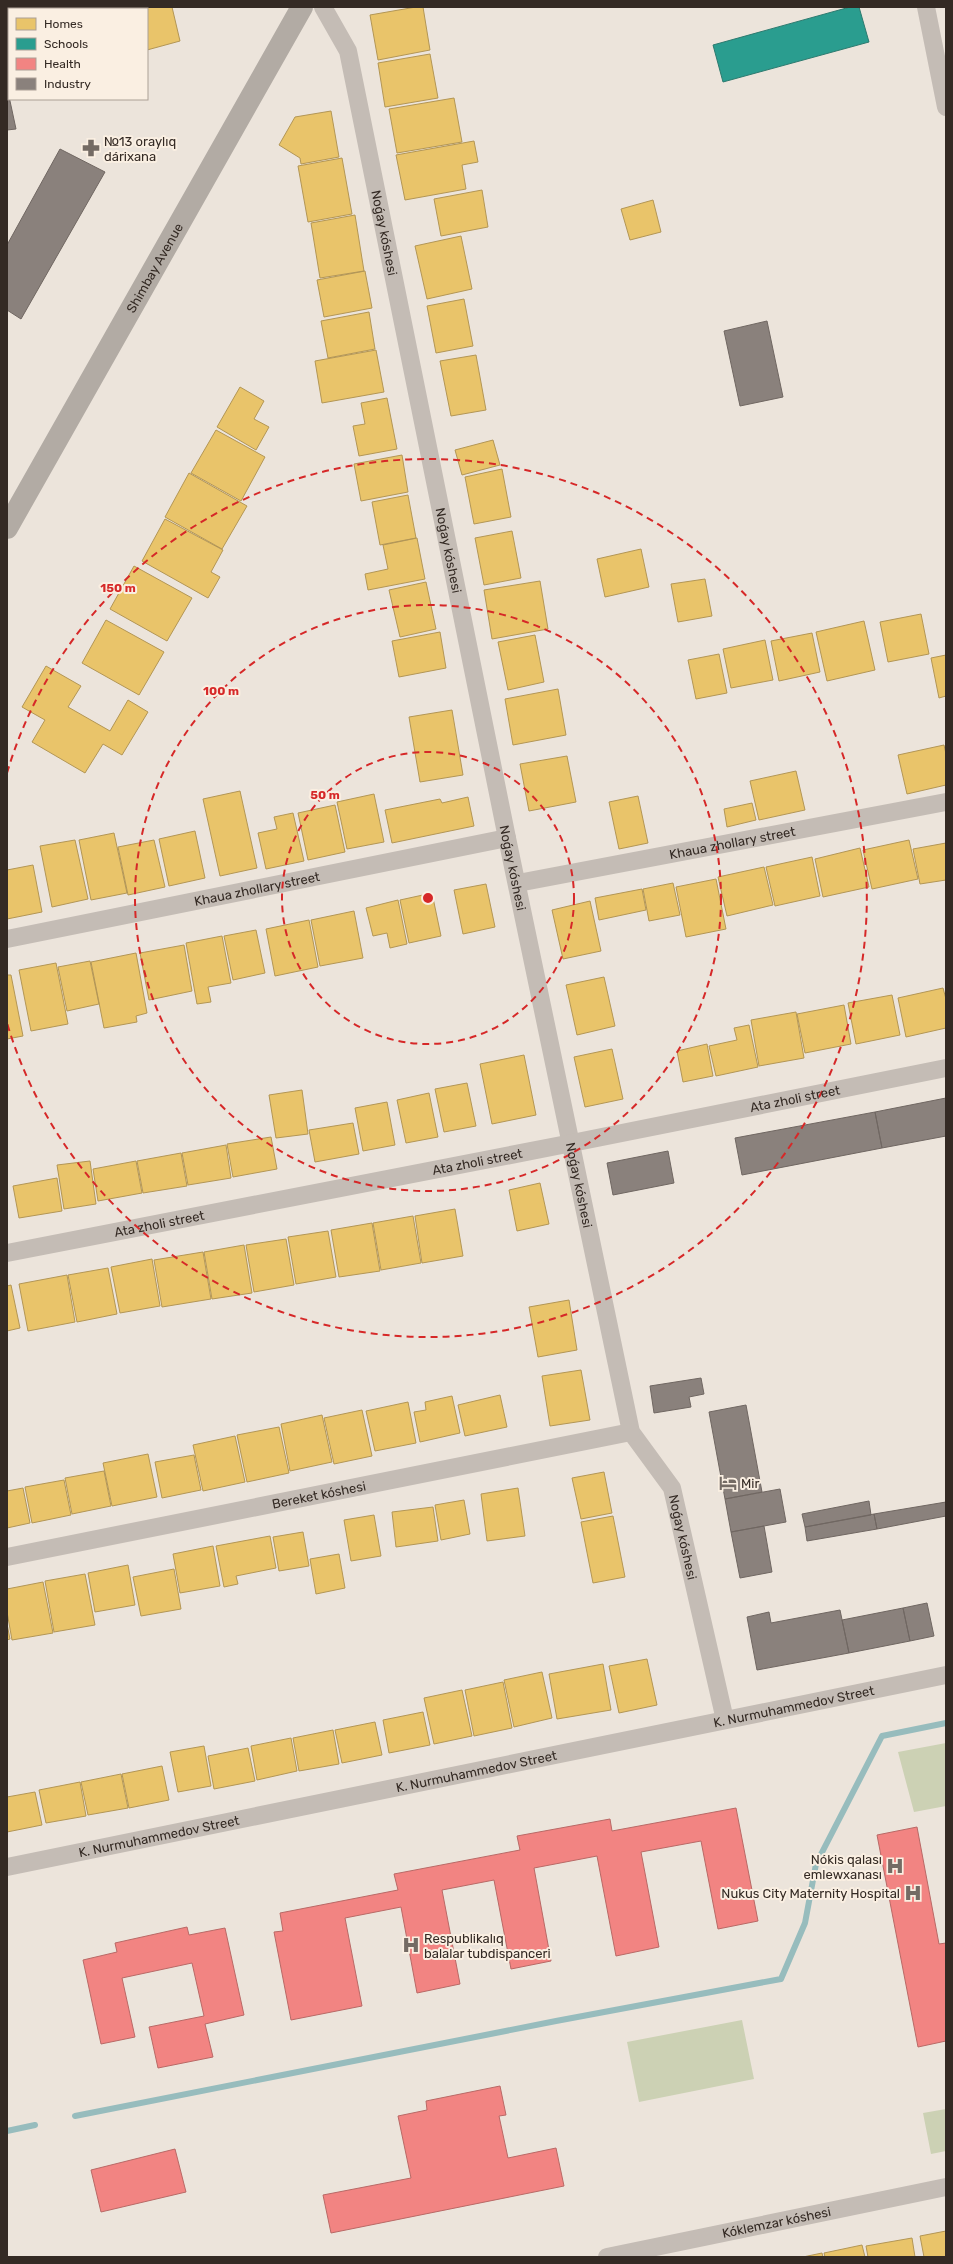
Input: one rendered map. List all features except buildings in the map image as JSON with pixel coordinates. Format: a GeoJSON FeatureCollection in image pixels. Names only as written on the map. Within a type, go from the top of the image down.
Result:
{"type":"FeatureCollection","features":[{"type":"Feature","properties":{"kind":"main road","name":"Shimbay Avenue"},"geometry":{"type":"LineString","coordinates":[[7,528],[302,7]]}},
{"type":"Feature","properties":{"kind":"street","name":"Noǵay kóshesi"},"geometry":{"type":"LineString","coordinates":[[323,7],[348,52],[507,838],[518,884],[631,1432],[672,1488],[725,1720]]}},
{"type":"Feature","properties":{"kind":"street"},"geometry":{"type":"LineString","coordinates":[[926,7],[946,107]]}},
{"type":"Feature","properties":{"kind":"street","name":"Khaua zhollary street"},"geometry":{"type":"LineString","coordinates":[[518,884],[946,802]]}},
{"type":"Feature","properties":{"kind":"street","name":"Khaua zhollary street"},"geometry":{"type":"LineString","coordinates":[[7,939],[507,838]]}},
{"type":"Feature","properties":{"kind":"street","name":"Ata zholi street"},"geometry":{"type":"LineString","coordinates":[[7,1252],[572,1143],[946,1068]]}},
{"type":"Feature","properties":{"kind":"street","name":"Bereket kóshesi"},"geometry":{"type":"LineString","coordinates":[[7,1557],[631,1432]]}},
{"type":"Feature","properties":{"kind":"street","name":"K. Nurmuhammedov Street"},"geometry":{"type":"LineString","coordinates":[[7,1867],[946,1676]]}},
{"type":"Feature","properties":{"kind":"street","name":"Kóklemzar kóshesi"},"geometry":{"type":"LineString","coordinates":[[607,2257],[946,2187]]}},
{"type":"Feature","properties":{"kind":"green space"},"geometry":{"type":"Polygon","coordinates":[[[946,1743],[946,1806],[914,1812],[898,1752],[946,1743]]]}},
{"type":"Feature","properties":{"kind":"green space"},"geometry":{"type":"Polygon","coordinates":[[[742,2020],[754,2079],[639,2102],[627,2042],[742,2020]]]}},
{"type":"Feature","properties":{"kind":"green space"},"geometry":{"type":"Polygon","coordinates":[[[946,2109],[946,2151],[931,2154],[923,2113],[946,2109]]]}},
{"type":"Feature","properties":{"kind":"waterway"},"geometry":{"type":"LineString","coordinates":[[75,2116],[556,2021],[781,1979],[805,1923],[816,1864],[882,1736],[946,1723]]}},
{"type":"Feature","properties":{"kind":"waterway"},"geometry":{"type":"LineString","coordinates":[[7,2131],[35,2125]]}},
{"type":"Feature","properties":{"kind":"place","name":"№13 oraylıq dárixana"},"geometry":{"type":"Point","coordinates":[91,148]}},
{"type":"Feature","properties":{"kind":"place","name":"Mir"},"geometry":{"type":"Point","coordinates":[728,1483]}},
{"type":"Feature","properties":{"kind":"place","name":"Nókis qalası emlewxanası"},"geometry":{"type":"Point","coordinates":[895,1866]}},
{"type":"Feature","properties":{"kind":"place","name":"Nukus City Maternity Hospital"},"geometry":{"type":"Point","coordinates":[913,1893]}},
{"type":"Feature","properties":{"kind":"place","name":"Respublikalıq balalar tubdispanceri"},"geometry":{"type":"Point","coordinates":[411,1945]}}]}
